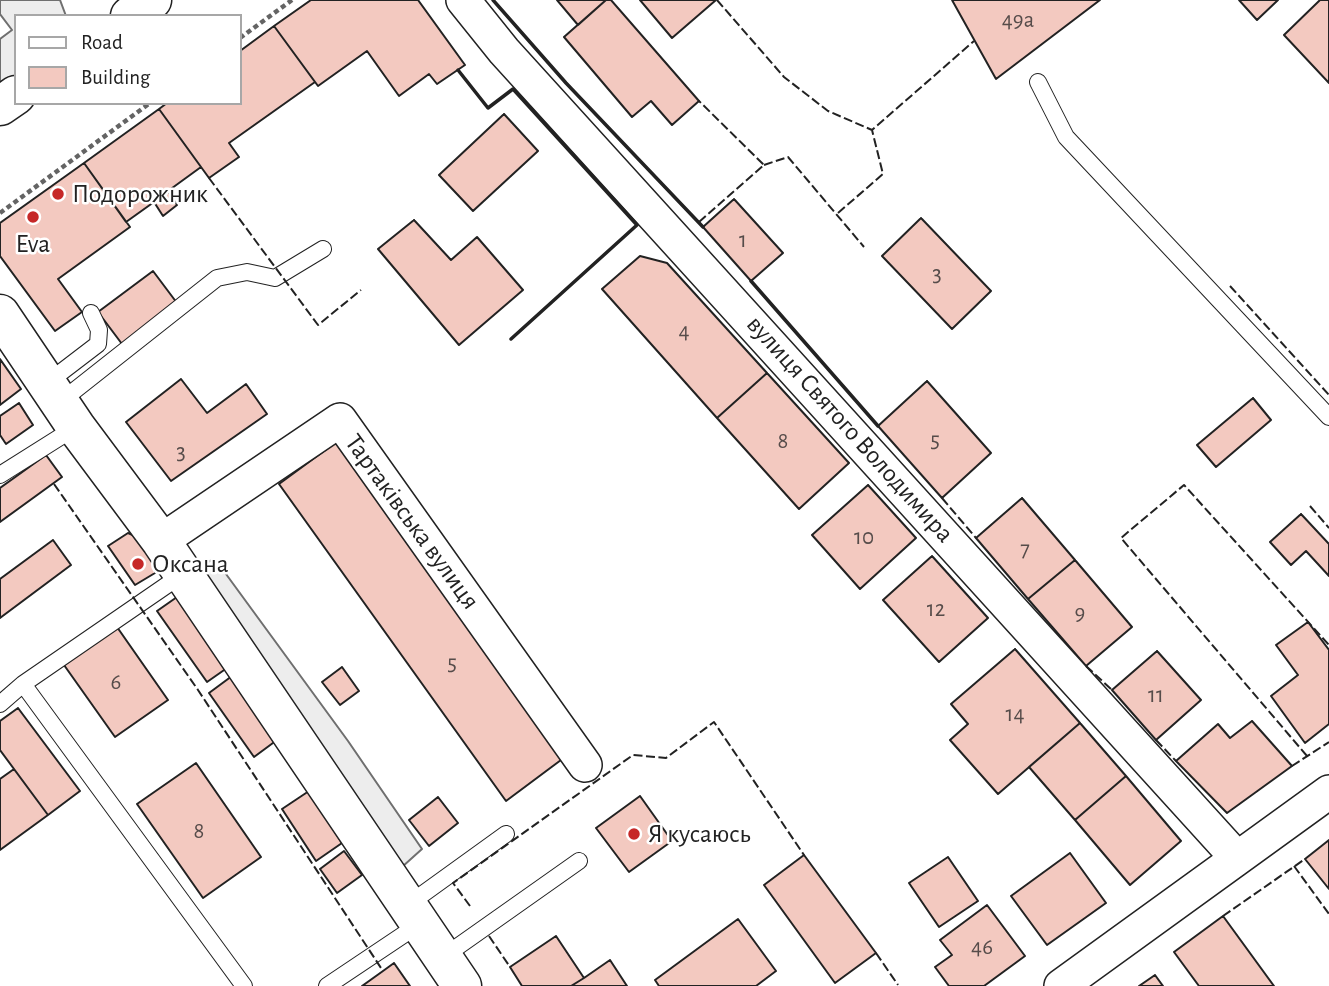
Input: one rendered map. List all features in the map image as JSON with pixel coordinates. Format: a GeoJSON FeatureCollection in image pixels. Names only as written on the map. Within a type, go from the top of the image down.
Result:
{"type":"FeatureCollection","features":[{"type":"Feature","properties":{"kind":"street"},"geometry":{"type":"LineString","coordinates":[[133,14],[152,0]]}},
{"type":"Feature","properties":{"kind":"street","name":"вулиця Святого Володимира"},"geometry":{"type":"LineString","coordinates":[[463,0],[504,51],[1237,858]]}},
{"type":"Feature","properties":{"kind":"street"},"geometry":{"type":"LineString","coordinates":[[0,314],[61,404],[161,541],[453,972]]}},
{"type":"Feature","properties":{"kind":"street","name":"Тартаківська вулиця"},"geometry":{"type":"LineString","coordinates":[[161,541],[340,420],[585,765]]}},
{"type":"Feature","properties":{"kind":"street"},"geometry":{"type":"LineString","coordinates":[[1060,986],[1329,792]]}},
{"type":"Feature","properties":{"kind":"lane"},"geometry":{"type":"LineString","coordinates":[[1038,82],[1066,137],[1329,417]]}},
{"type":"Feature","properties":{"kind":"lane"},"geometry":{"type":"LineString","coordinates":[[61,404],[216,278],[247,272],[275,278],[323,249]]}},
{"type":"Feature","properties":{"kind":"lane"},"geometry":{"type":"LineString","coordinates":[[0,475],[61,404],[98,344],[99,330],[91,313]]}},
{"type":"Feature","properties":{"kind":"lane"},"geometry":{"type":"LineString","coordinates":[[0,704],[23,684],[183,574]]}},
{"type":"Feature","properties":{"kind":"lane"},"geometry":{"type":"LineString","coordinates":[[23,684],[244,986]]}},
{"type":"Feature","properties":{"kind":"lane"},"geometry":{"type":"LineString","coordinates":[[327,986],[506,834]]}},
{"type":"Feature","properties":{"kind":"lane"},"geometry":{"type":"LineString","coordinates":[[453,972],[579,861]]}},
{"type":"Feature","properties":{"kind":"path"},"geometry":{"type":"LineString","coordinates":[[242,37],[292,0]]}},
{"type":"Feature","properties":{"kind":"path"},"geometry":{"type":"LineString","coordinates":[[0,213],[147,105]]}},
{"type":"Feature","properties":{"kind":"shaded area"},"geometry":{"type":"Polygon","coordinates":[[[0,0],[60,0],[65,14],[14,14],[14,77],[0,87],[0,39],[12,30],[0,14],[0,0]]]}},
{"type":"Feature","properties":{"kind":"shaded area"},"geometry":{"type":"Polygon","coordinates":[[[215,559],[348,741],[422,849],[402,867],[197,566],[215,559]]]}},
{"type":"Feature","properties":{"kind":"building"},"geometry":{"type":"Polygon","coordinates":[[[311,0],[418,0],[465,65],[437,84],[429,74],[399,96],[367,51],[318,86],[274,26],[311,0]]]}},
{"type":"Feature","properties":{"kind":"building"},"geometry":{"type":"Polygon","coordinates":[[[557,0],[606,0],[578,25],[557,0]]]}},
{"type":"Feature","properties":{"kind":"building"},"geometry":{"type":"Polygon","coordinates":[[[606,0],[611,0],[699,101],[672,125],[651,101],[632,117],[564,37],[606,0]]]}},
{"type":"Feature","properties":{"kind":"building"},"geometry":{"type":"Polygon","coordinates":[[[640,0],[716,0],[672,38],[640,0]]]}},
{"type":"Feature","properties":{"kind":"building"},"geometry":{"type":"Polygon","coordinates":[[[952,0],[1100,0],[996,79],[952,0]]]}},
{"type":"Feature","properties":{"kind":"building"},"geometry":{"type":"Polygon","coordinates":[[[1239,0],[1278,0],[1257,20],[1239,0]]]}},
{"type":"Feature","properties":{"kind":"building"},"geometry":{"type":"Polygon","coordinates":[[[1320,0],[1329,0],[1329,83],[1284,35],[1320,0]]]}},
{"type":"Feature","properties":{"kind":"building"},"geometry":{"type":"Polygon","coordinates":[[[274,26],[315,82],[229,143],[239,157],[209,178],[159,109],[164,105],[242,105],[242,50],[274,26]]]}},
{"type":"Feature","properties":{"kind":"building"},"geometry":{"type":"Polygon","coordinates":[[[159,109],[201,167],[168,191],[177,205],[163,216],[154,202],[126,222],[84,163],[159,109]]]}},
{"type":"Feature","properties":{"kind":"building"},"geometry":{"type":"Polygon","coordinates":[[[504,114],[538,151],[473,211],[439,175],[504,114]]]}},
{"type":"Feature","properties":{"kind":"building"},"geometry":{"type":"Polygon","coordinates":[[[84,163],[130,227],[58,279],[82,312],[55,331],[0,256],[0,223],[84,163]]]}},
{"type":"Feature","properties":{"kind":"building"},"geometry":{"type":"Polygon","coordinates":[[[734,199],[783,253],[751,281],[703,227],[734,199]]]}},
{"type":"Feature","properties":{"kind":"building"},"geometry":{"type":"Polygon","coordinates":[[[921,218],[991,291],[952,329],[882,256],[921,218]]]}},
{"type":"Feature","properties":{"kind":"building"},"geometry":{"type":"Polygon","coordinates":[[[414,220],[451,260],[477,237],[523,290],[459,345],[378,249],[414,220]]]}},
{"type":"Feature","properties":{"kind":"building"},"geometry":{"type":"Polygon","coordinates":[[[640,256],[667,263],[767,373],[717,418],[602,289],[640,256]]]}},
{"type":"Feature","properties":{"kind":"building"},"geometry":{"type":"Polygon","coordinates":[[[153,271],[177,303],[122,344],[98,312],[153,271]]]}},
{"type":"Feature","properties":{"kind":"building"},"geometry":{"type":"Polygon","coordinates":[[[0,359],[21,389],[0,405],[0,359]]]}},
{"type":"Feature","properties":{"kind":"building"},"geometry":{"type":"Polygon","coordinates":[[[767,373],[849,463],[799,509],[717,418],[767,373]]]}},
{"type":"Feature","properties":{"kind":"building"},"geometry":{"type":"Polygon","coordinates":[[[181,379],[207,413],[246,384],[267,414],[171,481],[126,422],[181,379]]]}},
{"type":"Feature","properties":{"kind":"building"},"geometry":{"type":"Polygon","coordinates":[[[927,381],[991,453],[942,498],[878,426],[927,381]]]}},
{"type":"Feature","properties":{"kind":"building"},"geometry":{"type":"Polygon","coordinates":[[[1253,398],[1271,420],[1216,467],[1197,445],[1253,398]]]}},
{"type":"Feature","properties":{"kind":"building"},"geometry":{"type":"Polygon","coordinates":[[[19,403],[33,425],[6,444],[0,435],[0,416],[19,403]]]}},
{"type":"Feature","properties":{"kind":"building"},"geometry":{"type":"Polygon","coordinates":[[[339,440],[565,757],[506,801],[279,484],[339,440]]]}},
{"type":"Feature","properties":{"kind":"building"},"geometry":{"type":"Polygon","coordinates":[[[46,455],[62,477],[0,522],[0,488],[46,455]]]}},
{"type":"Feature","properties":{"kind":"building"},"geometry":{"type":"Polygon","coordinates":[[[868,485],[916,538],[860,589],[812,535],[868,485]]]}},
{"type":"Feature","properties":{"kind":"building"},"geometry":{"type":"Polygon","coordinates":[[[1022,498],[1075,560],[1028,599],[976,538],[1022,498]]]}},
{"type":"Feature","properties":{"kind":"building"},"geometry":{"type":"Polygon","coordinates":[[[1301,514],[1329,544],[1329,576],[1306,551],[1291,565],[1270,542],[1301,514]]]}},
{"type":"Feature","properties":{"kind":"building","name":"Оксана"},"geometry":{"type":"Polygon","coordinates":[[[128,533],[144,540],[156,554],[155,573],[135,585],[108,546],[128,533]]]}},
{"type":"Feature","properties":{"kind":"building"},"geometry":{"type":"Polygon","coordinates":[[[53,540],[71,565],[0,618],[0,579],[53,540]]]}},
{"type":"Feature","properties":{"kind":"building"},"geometry":{"type":"Polygon","coordinates":[[[932,556],[988,618],[939,662],[883,600],[932,556]]]}},
{"type":"Feature","properties":{"kind":"building"},"geometry":{"type":"Polygon","coordinates":[[[1075,560],[1132,627],[1086,666],[1028,599],[1075,560]]]}},
{"type":"Feature","properties":{"kind":"building"},"geometry":{"type":"Polygon","coordinates":[[[177,597],[227,668],[207,682],[157,611],[177,597]]]}},
{"type":"Feature","properties":{"kind":"building"},"geometry":{"type":"Polygon","coordinates":[[[1308,622],[1329,650],[1329,724],[1305,743],[1271,696],[1298,675],[1276,645],[1308,622]]]}},
{"type":"Feature","properties":{"kind":"building"},"geometry":{"type":"Polygon","coordinates":[[[117,627],[168,700],[115,737],[64,665],[117,627]]]}},
{"type":"Feature","properties":{"kind":"building"},"geometry":{"type":"Polygon","coordinates":[[[1015,649],[1080,723],[998,794],[950,740],[968,724],[951,704],[1015,649]]]}},
{"type":"Feature","properties":{"kind":"building"},"geometry":{"type":"Polygon","coordinates":[[[1157,651],[1201,700],[1156,740],[1112,690],[1157,651]]]}},
{"type":"Feature","properties":{"kind":"building"},"geometry":{"type":"Polygon","coordinates":[[[342,667],[359,691],[340,705],[322,682],[342,667]]]}},
{"type":"Feature","properties":{"kind":"building"},"geometry":{"type":"Polygon","coordinates":[[[232,676],[277,740],[254,757],[209,693],[232,676]]]}},
{"type":"Feature","properties":{"kind":"building"},"geometry":{"type":"Polygon","coordinates":[[[18,708],[80,791],[48,815],[0,750],[0,721],[18,708]]]}},
{"type":"Feature","properties":{"kind":"building"},"geometry":{"type":"Polygon","coordinates":[[[1252,721],[1292,766],[1227,813],[1176,761],[1218,724],[1230,738],[1252,721]]]}},
{"type":"Feature","properties":{"kind":"building"},"geometry":{"type":"Polygon","coordinates":[[[1080,723],[1126,776],[1075,820],[1029,767],[1080,723]]]}},
{"type":"Feature","properties":{"kind":"building"},"geometry":{"type":"Polygon","coordinates":[[[196,763],[261,857],[203,898],[137,804],[196,763]]]}},
{"type":"Feature","properties":{"kind":"building"},"geometry":{"type":"Polygon","coordinates":[[[14,769],[48,815],[0,850],[0,779],[14,769]]]}},
{"type":"Feature","properties":{"kind":"building"},"geometry":{"type":"Polygon","coordinates":[[[1126,776],[1181,841],[1130,885],[1075,820],[1126,776]]]}},
{"type":"Feature","properties":{"kind":"building"},"geometry":{"type":"Polygon","coordinates":[[[309,791],[342,843],[316,861],[282,809],[309,791]]]}},
{"type":"Feature","properties":{"kind":"building","name":"Я кусаюсь"},"geometry":{"type":"Polygon","coordinates":[[[640,796],[672,841],[629,872],[596,828],[640,796]]]}},
{"type":"Feature","properties":{"kind":"building"},"geometry":{"type":"Polygon","coordinates":[[[438,797],[458,823],[429,846],[409,820],[438,797]]]}},
{"type":"Feature","properties":{"kind":"building"},"geometry":{"type":"Polygon","coordinates":[[[1329,840],[1329,889],[1305,859],[1329,840]]]}},
{"type":"Feature","properties":{"kind":"building"},"geometry":{"type":"Polygon","coordinates":[[[344,851],[362,875],[337,893],[320,869],[344,851]]]}},
{"type":"Feature","properties":{"kind":"building"},"geometry":{"type":"Polygon","coordinates":[[[1070,853],[1106,903],[1047,945],[1011,896],[1070,853]]]}},
{"type":"Feature","properties":{"kind":"building"},"geometry":{"type":"Polygon","coordinates":[[[804,855],[876,953],[835,983],[764,885],[804,855]]]}},
{"type":"Feature","properties":{"kind":"building"},"geometry":{"type":"Polygon","coordinates":[[[948,857],[978,901],[939,927],[909,883],[948,857]]]}},
{"type":"Feature","properties":{"kind":"building"},"geometry":{"type":"Polygon","coordinates":[[[987,905],[1025,956],[984,986],[949,986],[935,967],[952,955],[940,940],[987,905]]]}},
{"type":"Feature","properties":{"kind":"building"},"geometry":{"type":"Polygon","coordinates":[[[1223,916],[1274,986],[1199,986],[1174,952],[1223,916]]]}},
{"type":"Feature","properties":{"kind":"building"},"geometry":{"type":"Polygon","coordinates":[[[738,919],[776,971],[756,986],[659,986],[655,980],[738,919]]]}},
{"type":"Feature","properties":{"kind":"building"},"geometry":{"type":"Polygon","coordinates":[[[556,936],[584,978],[571,986],[522,986],[510,967],[556,936]]]}},
{"type":"Feature","properties":{"kind":"building"},"geometry":{"type":"Polygon","coordinates":[[[610,960],[627,986],[571,986],[584,978],[610,960]]]}},
{"type":"Feature","properties":{"kind":"building"},"geometry":{"type":"Polygon","coordinates":[[[394,963],[410,986],[362,986],[383,971],[394,963]]]}},
{"type":"Feature","properties":{"kind":"building"},"geometry":{"type":"Polygon","coordinates":[[[1155,975],[1163,986],[1139,986],[1155,975]]]}},
{"type":"Feature","properties":{"kind":"fence"},"geometry":{"type":"LineString","coordinates":[[717,0],[784,77],[828,111],[872,130],[974,41]]}},
{"type":"Feature","properties":{"kind":"fence"},"geometry":{"type":"LineString","coordinates":[[699,101],[764,165],[699,222]]}},
{"type":"Feature","properties":{"kind":"fence"},"geometry":{"type":"LineString","coordinates":[[838,213],[883,174],[872,130]]}},
{"type":"Feature","properties":{"kind":"fence"},"geometry":{"type":"LineString","coordinates":[[764,165],[788,157],[864,247]]}},
{"type":"Feature","properties":{"kind":"fence"},"geometry":{"type":"LineString","coordinates":[[209,178],[318,325],[361,290]]}},
{"type":"Feature","properties":{"kind":"fence"},"geometry":{"type":"LineString","coordinates":[[1230,286],[1329,395]]}},
{"type":"Feature","properties":{"kind":"fence"},"geometry":{"type":"LineString","coordinates":[[54,484],[198,690],[383,971]]}},
{"type":"Feature","properties":{"kind":"fence"},"geometry":{"type":"LineString","coordinates":[[1307,756],[1121,538],[1184,485],[1329,645]]}},
{"type":"Feature","properties":{"kind":"fence"},"geometry":{"type":"LineString","coordinates":[[942,498],[976,538]]}},
{"type":"Feature","properties":{"kind":"fence"},"geometry":{"type":"LineString","coordinates":[[1310,506],[1329,528]]}},
{"type":"Feature","properties":{"kind":"fence"},"geometry":{"type":"LineString","coordinates":[[1086,666],[1112,690]]}},
{"type":"Feature","properties":{"kind":"fence"},"geometry":{"type":"LineString","coordinates":[[470,906],[453,883],[633,755],[666,758],[714,722],[804,855]]}},
{"type":"Feature","properties":{"kind":"fence"},"geometry":{"type":"LineString","coordinates":[[1156,740],[1176,761]]}},
{"type":"Feature","properties":{"kind":"fence"},"geometry":{"type":"LineString","coordinates":[[1292,766],[1329,742]]}},
{"type":"Feature","properties":{"kind":"fence"},"geometry":{"type":"LineString","coordinates":[[1223,916],[1305,859]]}},
{"type":"Feature","properties":{"kind":"fence"},"geometry":{"type":"LineString","coordinates":[[1294,866],[1329,914]]}},
{"type":"Feature","properties":{"kind":"fence"},"geometry":{"type":"LineString","coordinates":[[489,936],[510,967]]}},
{"type":"Feature","properties":{"kind":"fence"},"geometry":{"type":"LineString","coordinates":[[876,953],[898,985]]}},
{"type":"Feature","properties":{"kind":"wall"},"geometry":{"type":"LineString","coordinates":[[493,0],[566,83],[703,227]]}},
{"type":"Feature","properties":{"kind":"wall"},"geometry":{"type":"LineString","coordinates":[[458,70],[488,108],[513,89],[637,225],[511,339]]}},
{"type":"Feature","properties":{"kind":"wall"},"geometry":{"type":"LineString","coordinates":[[751,281],[878,426]]}},
{"type":"Feature","properties":{"kind":"place","name":"Подорожник"},"geometry":{"type":"Point","coordinates":[58,194]}},
{"type":"Feature","properties":{"kind":"place","name":"Eva"},"geometry":{"type":"Point","coordinates":[33,217]}},
{"type":"Feature","properties":{"kind":"place","name":"Оксана"},"geometry":{"type":"Point","coordinates":[138,564]}},
{"type":"Feature","properties":{"kind":"place","name":"Я кусаюсь"},"geometry":{"type":"Point","coordinates":[634,834]}}]}
